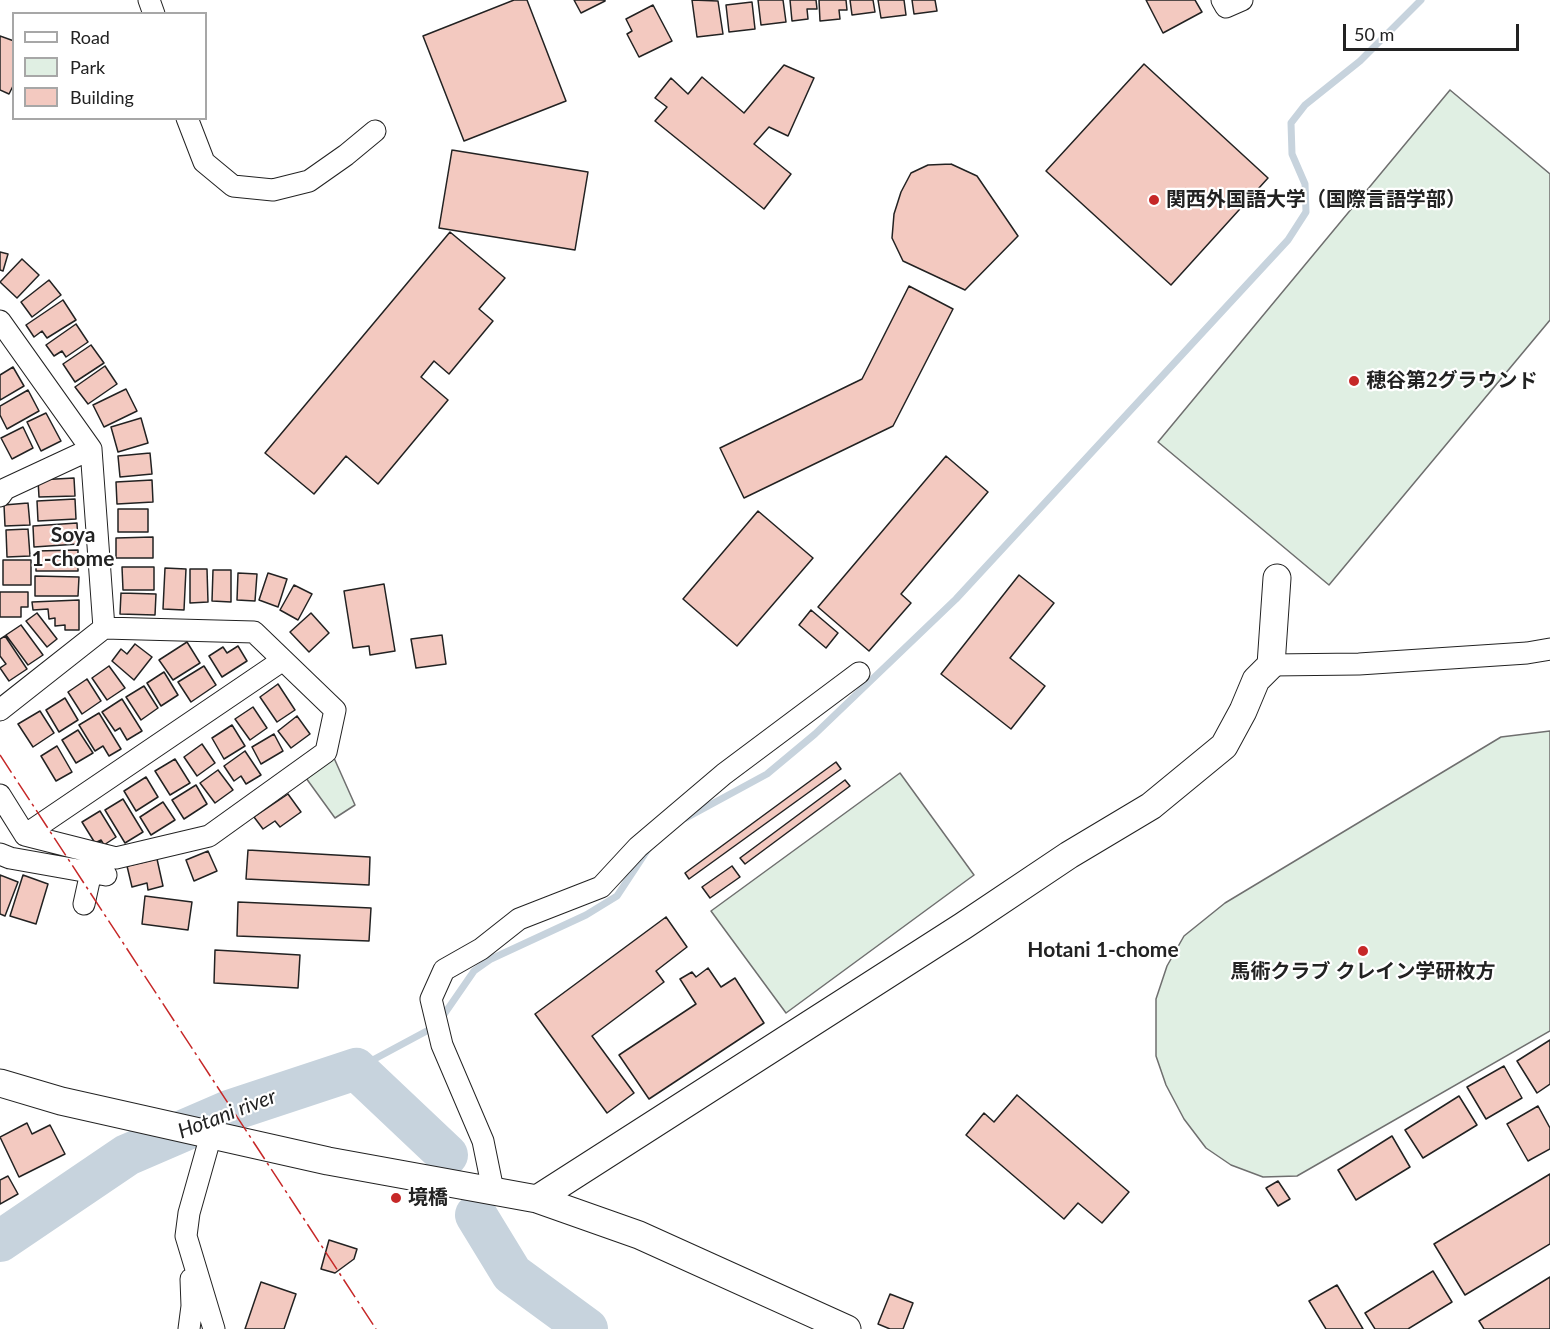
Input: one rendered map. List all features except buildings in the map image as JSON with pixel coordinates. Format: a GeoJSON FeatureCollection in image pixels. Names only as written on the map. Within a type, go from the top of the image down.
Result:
{"type":"FeatureCollection","features":[{"type":"Feature","properties":{"kind":"street"},"geometry":{"type":"LineString","coordinates":[[1222,0],[1226,7],[1242,0]]}},
{"type":"Feature","properties":{"kind":"street"},"geometry":{"type":"LineString","coordinates":[[188,120],[204,162],[233,186],[273,190],[309,181],[375,131]]}},
{"type":"Feature","properties":{"kind":"street"},"geometry":{"type":"LineString","coordinates":[[0,321],[91,449],[104,628]]}},
{"type":"Feature","properties":{"kind":"street"},"geometry":{"type":"LineString","coordinates":[[0,496],[5,489],[91,449]]}},
{"type":"Feature","properties":{"kind":"street"},"geometry":{"type":"LineString","coordinates":[[537,1199],[963,926],[1069,855],[1151,806],[1224,746],[1243,711],[1256,680],[1271,665],[1276,578]]}},
{"type":"Feature","properties":{"kind":"street"},"geometry":{"type":"LineString","coordinates":[[0,710],[104,628],[254,632],[334,710],[326,752],[209,836],[116,858],[25,836],[0,795]]}},
{"type":"Feature","properties":{"kind":"street"},"geometry":{"type":"LineString","coordinates":[[1271,665],[1359,664],[1527,653],[1550,649]]}},
{"type":"Feature","properties":{"kind":"street"},"geometry":{"type":"LineString","coordinates":[[25,836],[283,660]]}},
{"type":"Feature","properties":{"kind":"street"},"geometry":{"type":"LineString","coordinates":[[493,1190],[483,1142],[442,1045],[431,999],[444,970],[482,949],[519,918],[601,887],[638,847],[724,774],[859,673]]}},
{"type":"Feature","properties":{"kind":"street"},"geometry":{"type":"LineString","coordinates":[[0,855],[98,873],[84,904]]}},
{"type":"Feature","properties":{"kind":"street"},"geometry":{"type":"LineString","coordinates":[[0,1083],[61,1101],[328,1161],[537,1199],[639,1234],[847,1329]]}},
{"type":"Feature","properties":{"kind":"street"},"geometry":{"type":"LineString","coordinates":[[206,1133],[186,1236],[214,1329]]}},
{"type":"Feature","properties":{"kind":"street"},"geometry":{"type":"LineString","coordinates":[[188,1243],[192,1306],[189,1329]]}},
{"type":"Feature","properties":{"kind":"green space","name":"穂谷第2グラウンド"},"geometry":{"type":"Polygon","coordinates":[[[1450,90],[1550,174],[1550,320],[1329,585],[1158,442],[1450,90]]]}},
{"type":"Feature","properties":{"kind":"green space","name":"馬術クラブ クレイン学研枚方"},"geometry":{"type":"Polygon","coordinates":[[[1550,731],[1550,1031],[1297,1176],[1263,1177],[1231,1165],[1206,1148],[1184,1119],[1166,1085],[1156,1056],[1156,999],[1167,966],[1184,936],[1225,903],[1501,737],[1550,731]]]}},
{"type":"Feature","properties":{"kind":"green space"},"geometry":{"type":"Polygon","coordinates":[[[334,758],[355,805],[335,818],[306,778],[334,758]]]}},
{"type":"Feature","properties":{"kind":"green space"},"geometry":{"type":"Polygon","coordinates":[[[900,773],[974,875],[786,1013],[711,911],[900,773]]]}},
{"type":"Feature","properties":{"kind":"waterway"},"geometry":{"type":"LineString","coordinates":[[686,818],[767,774],[815,734],[956,599],[1288,240],[1306,212],[1305,184],[1292,154],[1291,123],[1305,105],[1360,61],[1421,0]]}},
{"type":"Feature","properties":{"kind":"waterway"},"geometry":{"type":"LineString","coordinates":[[356,1069],[436,1026],[474,971],[491,959],[586,915],[617,896],[648,849]]}},
{"type":"Feature","properties":{"kind":"waterway","name":"Hotani river"},"geometry":{"type":"LineString","coordinates":[[0,1241],[127,1155],[229,1111],[356,1069],[447,1155]]}},
{"type":"Feature","properties":{"kind":"waterway","name":"Hotani river"},"geometry":{"type":"LineString","coordinates":[[476,1215],[512,1274],[587,1329]]}},
{"type":"Feature","properties":{"kind":"power"},"geometry":{"type":"LineString","coordinates":[[0,755],[376,1329]]}},
{"type":"Feature","properties":{"kind":"place","name":"関西外国語大学（国際言語学部）"},"geometry":{"type":"Point","coordinates":[1154,200]}},
{"type":"Feature","properties":{"kind":"place","name":"穂谷第2グラウンド"},"geometry":{"type":"Point","coordinates":[1354,381]}},
{"type":"Feature","properties":{"kind":"place","name":"馬術クラブ クレイン学研枚方"},"geometry":{"type":"Point","coordinates":[1363,951]}},
{"type":"Feature","properties":{"kind":"place","name":"境橋"},"geometry":{"type":"Point","coordinates":[396,1198]}},
{"type":"Feature","properties":{"kind":"district","name":"Soya 1-chome"},"geometry":{"type":"Point","coordinates":[73,547]}},
{"type":"Feature","properties":{"kind":"district","name":"Hotani 1-chome"},"geometry":{"type":"Point","coordinates":[1103,950]}}]}
